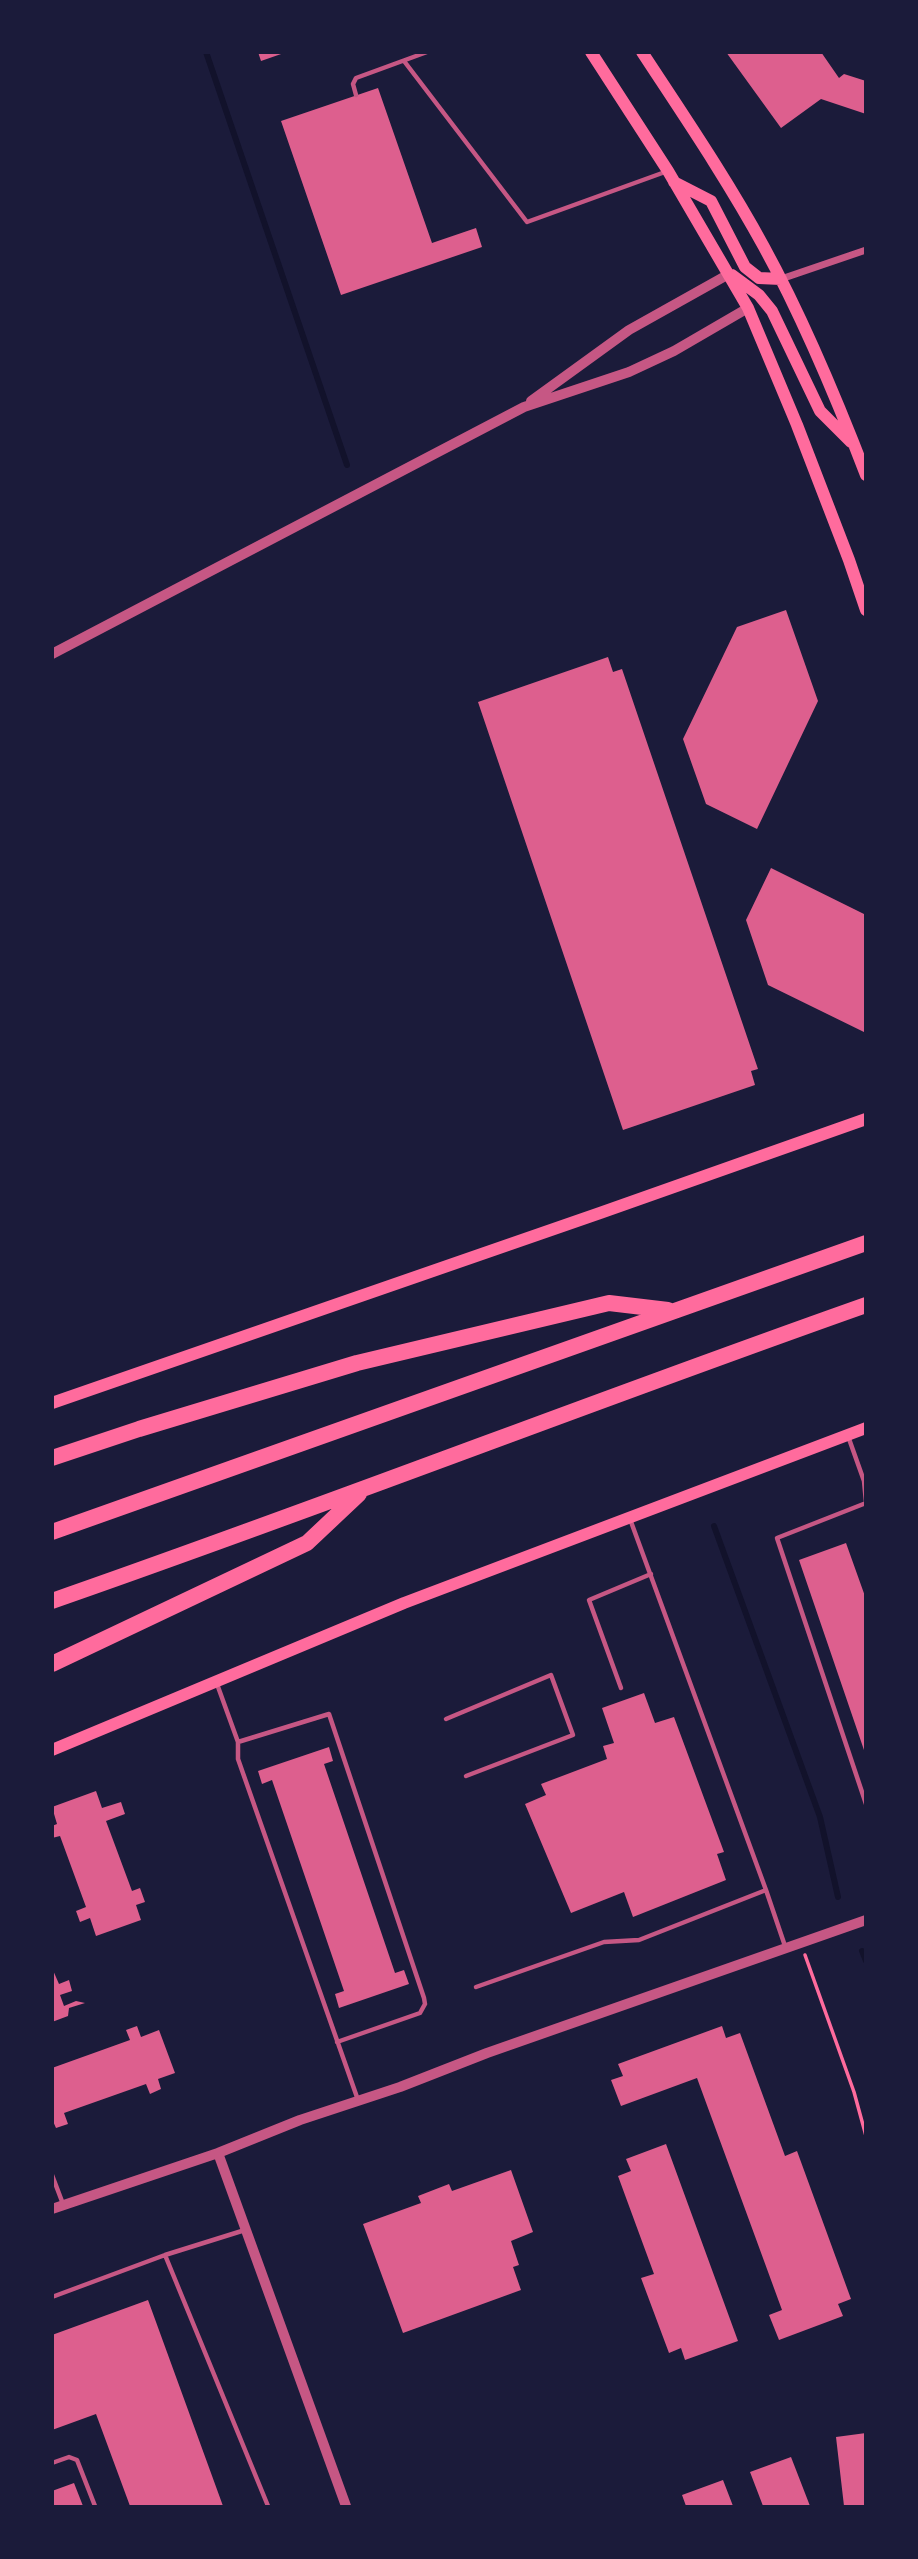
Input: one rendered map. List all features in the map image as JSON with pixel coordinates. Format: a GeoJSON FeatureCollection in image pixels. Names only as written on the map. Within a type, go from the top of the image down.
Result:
{"type":"FeatureCollection","features":[{"type":"Feature","properties":{"kind":"highway"},"geometry":{"type":"LineString","coordinates":[[52,1532],[866,1243]]}},
{"type":"Feature","properties":{"kind":"highway"},"geometry":{"type":"LineString","coordinates":[[52,1458],[357,1363],[609,1304],[674,1311]]}},
{"type":"Feature","properties":{"kind":"highway"},"geometry":{"type":"LineString","coordinates":[[52,1601],[208,1547],[651,1381],[866,1305]]}},
{"type":"Feature","properties":{"kind":"highway"},"geometry":{"type":"LineString","coordinates":[[52,1664],[307,1543],[366,1488]]}},
{"type":"Feature","properties":{"kind":"main road"},"geometry":{"type":"LineString","coordinates":[[590,52],[671,176],[748,308],[797,425],[866,610]]}},
{"type":"Feature","properties":{"kind":"main road"},"geometry":{"type":"LineString","coordinates":[[642,52],[718,168],[781,279],[835,394],[866,475]]}},
{"type":"Feature","properties":{"kind":"main road"},"geometry":{"type":"LineString","coordinates":[[671,176],[711,201],[745,267],[759,278],[781,279]]}},
{"type":"Feature","properties":{"kind":"main road"},"geometry":{"type":"LineString","coordinates":[[729,274],[759,295],[772,311],[820,411],[854,445]]}},
{"type":"Feature","properties":{"kind":"main road"},"geometry":{"type":"LineString","coordinates":[[52,1403],[866,1119]]}},
{"type":"Feature","properties":{"kind":"main road"},"geometry":{"type":"LineString","coordinates":[[52,1750],[404,1603],[866,1428]]}},
{"type":"Feature","properties":{"kind":"street"},"geometry":{"type":"LineString","coordinates":[[781,279],[866,250]]}},
{"type":"Feature","properties":{"kind":"street"},"geometry":{"type":"LineString","coordinates":[[52,653],[524,407],[629,330],[729,274]]}},
{"type":"Feature","properties":{"kind":"street"},"geometry":{"type":"LineString","coordinates":[[524,407],[629,372],[674,351],[748,308]]}},
{"type":"Feature","properties":{"kind":"street"},"geometry":{"type":"LineString","coordinates":[[58,2207],[218,2153],[358,2100],[866,1920]]}},
{"type":"Feature","properties":{"kind":"street"},"geometry":{"type":"LineString","coordinates":[[218,2153],[346,2507]]}},
{"type":"Feature","properties":{"kind":"lane"},"geometry":{"type":"LineString","coordinates":[[356,96],[353,84],[356,78],[427,52]]}},
{"type":"Feature","properties":{"kind":"lane"},"geometry":{"type":"LineString","coordinates":[[404,61],[527,222],[671,176]]}},
{"type":"Feature","properties":{"kind":"lane"},"geometry":{"type":"LineString","coordinates":[[847,1436],[864,1481],[866,1503],[777,1538],[866,1804]]}},
{"type":"Feature","properties":{"kind":"lane"},"geometry":{"type":"LineString","coordinates":[[629,1516],[786,1948]]}},
{"type":"Feature","properties":{"kind":"lane"},"geometry":{"type":"LineString","coordinates":[[621,1688],[589,1600],[651,1574]]}},
{"type":"Feature","properties":{"kind":"lane"},"geometry":{"type":"LineString","coordinates":[[446,1719],[551,1675],[573,1735],[466,1776]]}},
{"type":"Feature","properties":{"kind":"lane"},"geometry":{"type":"LineString","coordinates":[[216,1682],[238,1742],[238,1759],[358,2100]]}},
{"type":"Feature","properties":{"kind":"lane"},"geometry":{"type":"LineString","coordinates":[[238,1742],[329,1714],[425,1998],[420,2012],[337,2042]]}},
{"type":"Feature","properties":{"kind":"lane"},"geometry":{"type":"LineString","coordinates":[[475,1987],[604,1942],[639,1940],[766,1890]]}},
{"type":"Feature","properties":{"kind":"lane"},"geometry":{"type":"LineString","coordinates":[[52,2175],[58,2207]]}},
{"type":"Feature","properties":{"kind":"lane"},"geometry":{"type":"LineString","coordinates":[[52,2297],[165,2255],[246,2230]]}},
{"type":"Feature","properties":{"kind":"lane"},"geometry":{"type":"LineString","coordinates":[[165,2255],[268,2507]]}},
{"type":"Feature","properties":{"kind":"lane"},"geometry":{"type":"LineString","coordinates":[[52,2463],[69,2457],[77,2460],[95,2507]]}},
{"type":"Feature","properties":{"kind":"path"},"geometry":{"type":"LineString","coordinates":[[801,1943],[854,2092],[866,2136]]}},
{"type":"Feature","properties":{"kind":"building"},"geometry":{"type":"Polygon","coordinates":[[[258,52],[284,52],[284,53],[261,61],[258,52]]]}},
{"type":"Feature","properties":{"kind":"building"},"geometry":{"type":"Polygon","coordinates":[[[726,52],[821,52],[839,78],[844,74],[866,81],[866,114],[821,99],[781,128],[726,52]]]}},
{"type":"Feature","properties":{"kind":"building"},"geometry":{"type":"Polygon","coordinates":[[[378,88],[432,243],[476,228],[482,247],[341,295],[281,121],[378,88]]]}},
{"type":"Feature","properties":{"kind":"building"},"geometry":{"type":"Polygon","coordinates":[[[786,610],[818,701],[757,829],[706,804],[683,739],[737,627],[786,610]]]}},
{"type":"Feature","properties":{"kind":"building"},"geometry":{"type":"Polygon","coordinates":[[[608,657],[613,672],[622,669],[758,1069],[751,1071],[755,1085],[623,1130],[478,702],[608,657]]]}},
{"type":"Feature","properties":{"kind":"building"},"geometry":{"type":"Polygon","coordinates":[[[771,868],[866,915],[866,1033],[768,985],[746,920],[771,868]]]}},
{"type":"Feature","properties":{"kind":"building"},"geometry":{"type":"Polygon","coordinates":[[[846,1543],[866,1599],[865,1753],[799,1560],[846,1543]]]}},
{"type":"Feature","properties":{"kind":"building"},"geometry":{"type":"Polygon","coordinates":[[[644,1693],[655,1723],[674,1717],[724,1852],[717,1854],[726,1880],[633,1917],[624,1892],[571,1913],[525,1804],[546,1795],[541,1784],[607,1759],[603,1746],[614,1743],[602,1708],[644,1693]]]}},
{"type":"Feature","properties":{"kind":"building"},"geometry":{"type":"Polygon","coordinates":[[[329,1747],[333,1761],[324,1764],[395,1973],[404,1970],[409,1984],[339,2008],[335,1994],[344,1991],[272,1780],[262,1784],[258,1771],[329,1747]]]}},
{"type":"Feature","properties":{"kind":"building"},"geometry":{"type":"Polygon","coordinates":[[[96,1791],[102,1808],[121,1802],[125,1814],[106,1821],[132,1891],[140,1888],[145,1902],[136,1905],[141,1920],[96,1936],[90,1918],[80,1922],[76,1911],[86,1907],[60,1836],[52,1838],[52,1826],[57,1824],[52,1807],[96,1791]]]}},
{"type":"Feature","properties":{"kind":"building"},"geometry":{"type":"Polygon","coordinates":[[[52,1968],[59,1984],[69,1980],[72,1991],[60,1995],[64,2006],[76,2001],[85,2003],[69,2008],[68,2016],[52,2022],[52,1968]]]}},
{"type":"Feature","properties":{"kind":"building"},"geometry":{"type":"Polygon","coordinates":[[[137,2026],[141,2037],[159,2030],[175,2073],[158,2079],[161,2089],[150,2094],[146,2084],[64,2113],[68,2124],[56,2128],[52,2119],[52,2068],[130,2040],[126,2030],[137,2026]]]}},
{"type":"Feature","properties":{"kind":"building"},"geometry":{"type":"Polygon","coordinates":[[[722,2026],[726,2038],[740,2033],[785,2156],[797,2151],[851,2299],[838,2304],[843,2316],[779,2340],[769,2315],[782,2310],[697,2078],[621,2106],[611,2080],[623,2076],[618,2064],[722,2026]]]}},
{"type":"Feature","properties":{"kind":"building"},"geometry":{"type":"Polygon","coordinates":[[[666,2144],[738,2341],[685,2360],[681,2348],[669,2353],[641,2278],[654,2274],[618,2176],[631,2171],[626,2159],[666,2144]]]}},
{"type":"Feature","properties":{"kind":"building"},"geometry":{"type":"Polygon","coordinates":[[[511,2170],[533,2232],[511,2241],[519,2265],[513,2267],[521,2290],[403,2333],[363,2224],[421,2203],[418,2196],[449,2184],[452,2191],[511,2170]]]}},
{"type":"Feature","properties":{"kind":"building"},"geometry":{"type":"Polygon","coordinates":[[[148,2300],[223,2506],[130,2506],[96,2414],[52,2430],[52,2335],[148,2300]]]}},
{"type":"Feature","properties":{"kind":"building"},"geometry":{"type":"Polygon","coordinates":[[[866,2433],[866,2506],[844,2506],[836,2437],[866,2433]]]}},
{"type":"Feature","properties":{"kind":"building"},"geometry":{"type":"Polygon","coordinates":[[[791,2457],[810,2506],[763,2506],[750,2472],[791,2457]]]}},
{"type":"Feature","properties":{"kind":"building"},"geometry":{"type":"Polygon","coordinates":[[[723,2480],[733,2506],[686,2506],[682,2495],[723,2480]]]}},
{"type":"Feature","properties":{"kind":"building"},"geometry":{"type":"Polygon","coordinates":[[[74,2483],[83,2506],[52,2506],[52,2491],[74,2483]]]}},
{"type":"Feature","properties":{"kind":"waterway"},"geometry":{"type":"LineString","coordinates":[[206,52],[347,465]]}},
{"type":"Feature","properties":{"kind":"waterway"},"geometry":{"type":"LineString","coordinates":[[714,1526],[820,1817],[838,1897]]}},
{"type":"Feature","properties":{"kind":"waterway"},"geometry":{"type":"LineString","coordinates":[[862,1951],[866,1961]]}}]}
